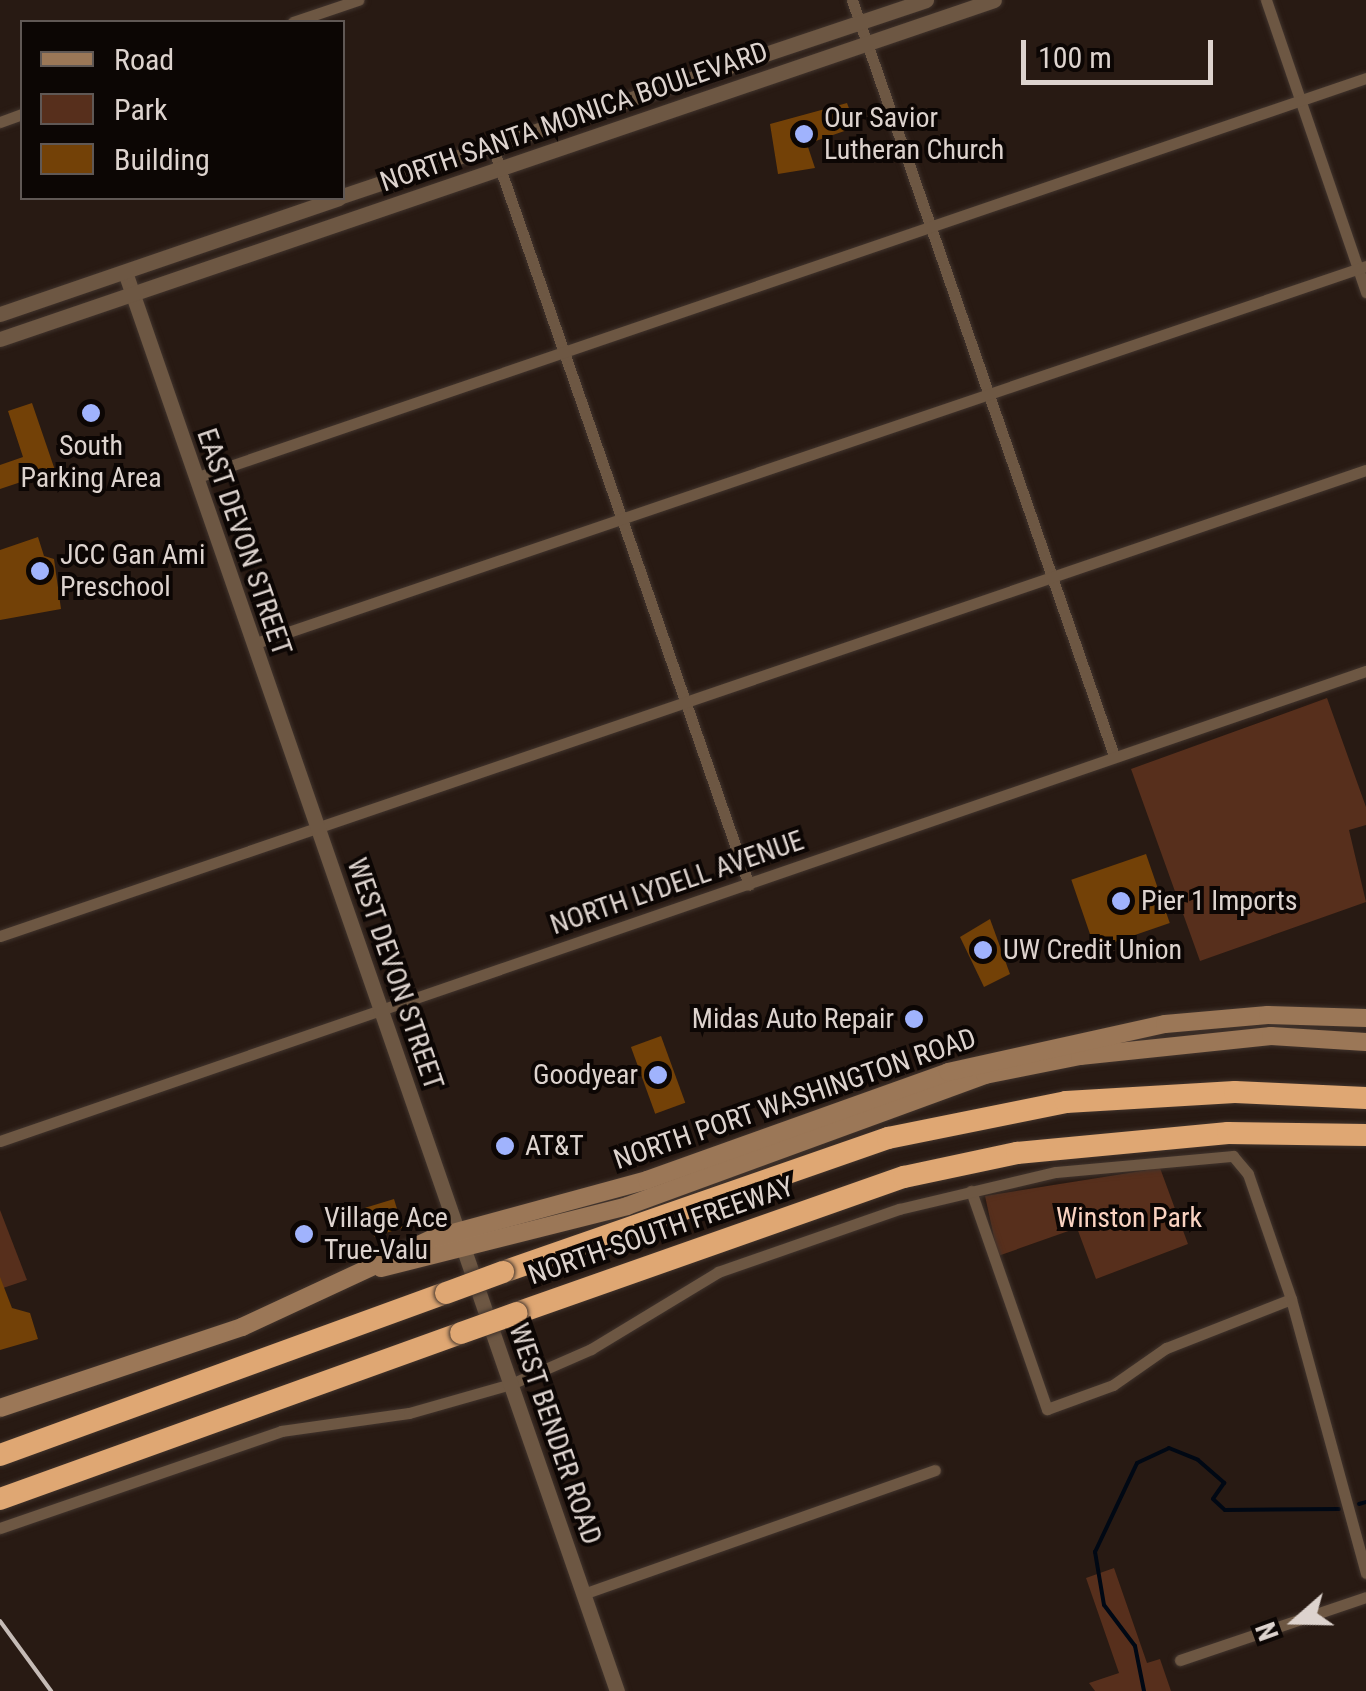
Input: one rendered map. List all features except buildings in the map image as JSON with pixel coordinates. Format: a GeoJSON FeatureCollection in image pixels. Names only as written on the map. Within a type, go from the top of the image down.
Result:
{"type":"FeatureCollection","features":[{"type":"Feature","properties":{"kind":"highway","name":"NORTH-SOUTH FREEWAY"},"geometry":{"type":"LineString","coordinates":[[0,1455],[502,1272],[888,1138],[1048,1105],[1235,1092],[1366,1098]]}},
{"type":"Feature","properties":{"kind":"highway","name":"NORTH-SOUTH FREEWAY"},"geometry":{"type":"LineString","coordinates":[[0,1499],[904,1177],[998,1157],[1150,1137],[1366,1135]]}},
{"type":"Feature","properties":{"kind":"main road","name":"NORTH PORT WASHINGTON ROAD"},"geometry":{"type":"LineString","coordinates":[[0,1408],[242,1327],[459,1232],[618,1190],[907,1084],[1068,1040],[1268,1015],[1366,1018]]}},
{"type":"Feature","properties":{"kind":"main road","name":"NORTH PORT WASHINGTON ROAD"},"geometry":{"type":"LineString","coordinates":[[372,1269],[466,1251],[627,1206],[985,1076],[1253,1038],[1366,1042]]}},
{"type":"Feature","properties":{"kind":"street"},"geometry":{"type":"LineString","coordinates":[[299,20],[358,0]]}},
{"type":"Feature","properties":{"kind":"street"},"geometry":{"type":"LineString","coordinates":[[852,0],[1113,753]]}},
{"type":"Feature","properties":{"kind":"street","name":"NORTH SANTA MONICA BOULEVARD"},"geometry":{"type":"LineString","coordinates":[[345,196],[926,0]]}},
{"type":"Feature","properties":{"kind":"street","name":"NORTH SANTA MONICA BOULEVARD"},"geometry":{"type":"LineString","coordinates":[[0,339],[994,0]]}},
{"type":"Feature","properties":{"kind":"street"},"geometry":{"type":"LineString","coordinates":[[1266,0],[1362,267],[1366,292]]}},
{"type":"Feature","properties":{"kind":"street"},"geometry":{"type":"LineString","coordinates":[[195,478],[1366,78]]}},
{"type":"Feature","properties":{"kind":"street"},"geometry":{"type":"LineString","coordinates":[[492,145],[749,885]]}},
{"type":"Feature","properties":{"kind":"street","name":"NORTH SANTA MONICA BOULEVARD"},"geometry":{"type":"LineString","coordinates":[[0,314],[332,200]]}},
{"type":"Feature","properties":{"kind":"street"},"geometry":{"type":"LineString","coordinates":[[253,644],[1362,267]]}},
{"type":"Feature","properties":{"kind":"street","name":"EAST DEVON STREET"},"geometry":{"type":"LineString","coordinates":[[125,272],[317,828]]}},
{"type":"Feature","properties":{"kind":"street"},"geometry":{"type":"LineString","coordinates":[[0,936],[1366,470]]}},
{"type":"Feature","properties":{"kind":"street","name":"NORTH LYDELL AVENUE"},"geometry":{"type":"LineString","coordinates":[[0,1140],[1102,765],[1113,753],[1366,671]]}},
{"type":"Feature","properties":{"kind":"street","name":"WEST DEVON STREET"},"geometry":{"type":"LineString","coordinates":[[317,828],[425,1136]]}},
{"type":"Feature","properties":{"kind":"street","name":"WEST BENDER ROAD"},"geometry":{"type":"LineString","coordinates":[[425,1136],[617,1691]]}},
{"type":"Feature","properties":{"kind":"street"},"geometry":{"type":"LineString","coordinates":[[0,1528],[264,1436],[426,1409],[510,1384],[591,1350],[718,1272],[971,1191],[1096,1167],[1240,1158],[1291,1300],[1366,1573]]}},
{"type":"Feature","properties":{"kind":"street"},"geometry":{"type":"LineString","coordinates":[[971,1191],[1048,1410],[1113,1385],[1166,1348],[1291,1300]]}},
{"type":"Feature","properties":{"kind":"street"},"geometry":{"type":"LineString","coordinates":[[584,1594],[935,1470]]}},
{"type":"Feature","properties":{"kind":"street"},"geometry":{"type":"LineString","coordinates":[[1180,1660],[1366,1598]]}},
{"type":"Feature","properties":{"kind":"green space"},"geometry":{"type":"Polygon","coordinates":[[[1327,698],[1366,807],[1366,825],[1349,830],[1366,902],[1200,961],[1131,769],[1327,698]]]}},
{"type":"Feature","properties":{"kind":"green space","name":"Winston Park"},"geometry":{"type":"Polygon","coordinates":[[[1160,1168],[1188,1244],[1096,1279],[1077,1228],[998,1256],[985,1196],[1160,1168]]]}},
{"type":"Feature","properties":{"kind":"green space"},"geometry":{"type":"Polygon","coordinates":[[[0,1210],[27,1280],[0,1289],[0,1210]]]}},
{"type":"Feature","properties":{"kind":"green space"},"geometry":{"type":"Polygon","coordinates":[[[1114,1568],[1147,1663],[1160,1659],[1171,1691],[1095,1691],[1089,1683],[1119,1673],[1086,1578],[1114,1568]]]}},
{"type":"Feature","properties":{"kind":"waterway"},"geometry":{"type":"LineString","coordinates":[[1144,1691],[1135,1646],[1104,1605],[1095,1552],[1137,1463],[1169,1448],[1198,1460],[1224,1483],[1213,1499],[1225,1510],[1339,1509]]}},
{"type":"Feature","properties":{"kind":"waterway"},"geometry":{"type":"LineString","coordinates":[[1359,1504],[1366,1502]]}},
{"type":"Feature","properties":{"kind":"railway"},"geometry":{"type":"LineString","coordinates":[[0,1621],[51,1691]]}},
{"type":"Feature","properties":{"kind":"place","name":"Our Savior Lutheran Church"},"geometry":{"type":"Point","coordinates":[804,134]}},
{"type":"Feature","properties":{"kind":"place","name":"South Parking Area"},"geometry":{"type":"Point","coordinates":[91,413]}},
{"type":"Feature","properties":{"kind":"place","name":"JCC Gan Ami Preschool"},"geometry":{"type":"Point","coordinates":[40,571]}},
{"type":"Feature","properties":{"kind":"place","name":"Pier 1 Imports"},"geometry":{"type":"Point","coordinates":[1121,901]}},
{"type":"Feature","properties":{"kind":"place","name":"UW Credit Union"},"geometry":{"type":"Point","coordinates":[983,950]}},
{"type":"Feature","properties":{"kind":"place","name":"Midas Auto Repair"},"geometry":{"type":"Point","coordinates":[914,1019]}},
{"type":"Feature","properties":{"kind":"place","name":"Goodyear"},"geometry":{"type":"Point","coordinates":[658,1075]}},
{"type":"Feature","properties":{"kind":"place","name":"AT&T"},"geometry":{"type":"Point","coordinates":[505,1146]}},
{"type":"Feature","properties":{"kind":"place","name":"Village Ace True-Valu"},"geometry":{"type":"Point","coordinates":[304,1234]}}]}
